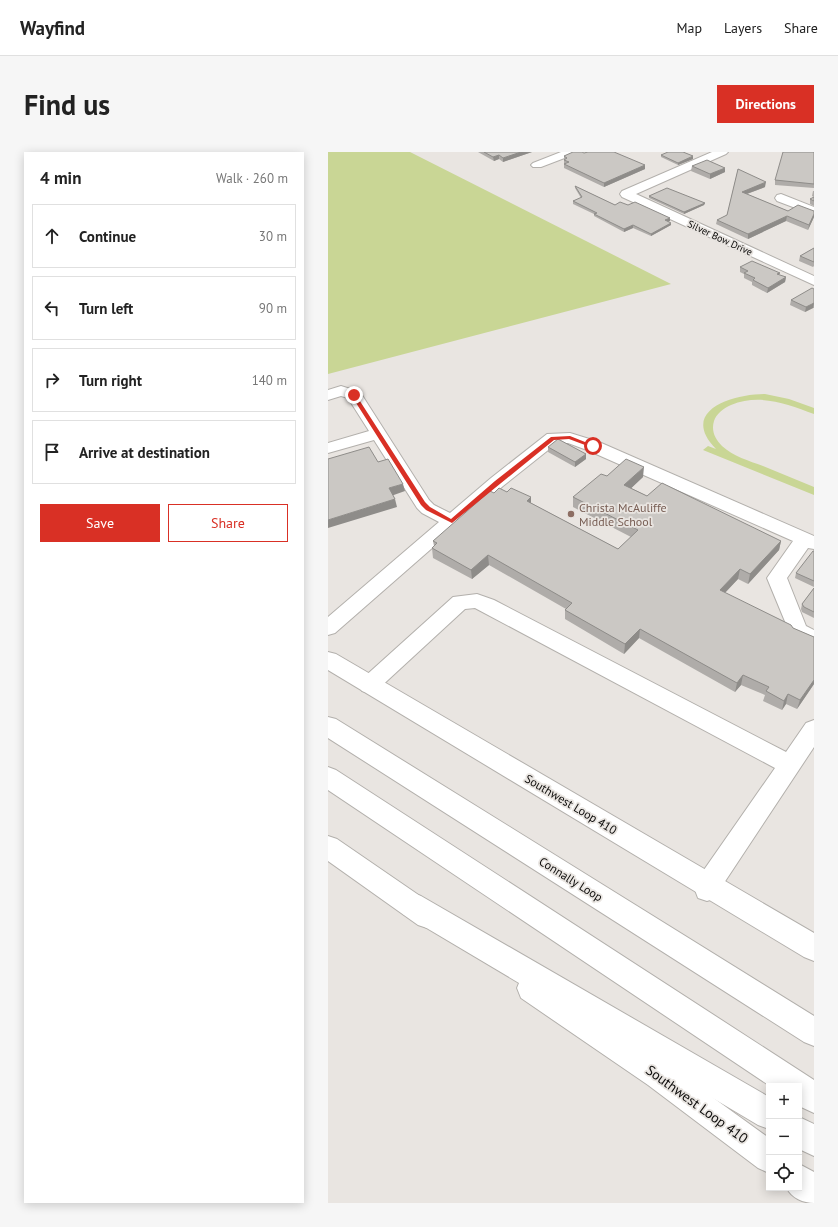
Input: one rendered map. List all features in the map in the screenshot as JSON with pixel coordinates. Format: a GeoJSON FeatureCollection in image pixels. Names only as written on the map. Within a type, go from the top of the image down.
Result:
{"type":"FeatureCollection","features":[{"type":"Feature","properties":{"kind":"main road","name":"Southwest Loop 410"},"geometry":{"type":"LineString","coordinates":[[328,660],[707,888],[814,948]]}},
{"type":"Feature","properties":{"kind":"main road","name":"Connally Loop"},"geometry":{"type":"LineString","coordinates":[[328,726],[814,1032]]}},
{"type":"Feature","properties":{"kind":"main road"},"geometry":{"type":"LineString","coordinates":[[328,777],[791,1083]]}},
{"type":"Feature","properties":{"kind":"main road","name":"Southwest Loop 410"},"geometry":{"type":"LineString","coordinates":[[328,847],[658,1076],[766,1155]]}},
{"type":"Feature","properties":{"kind":"main road"},"geometry":{"type":"LineString","coordinates":[[412,906],[766,1112]]}},
{"type":"Feature","properties":{"kind":"main road"},"geometry":{"type":"LineString","coordinates":[[736,984],[814,1022]]}},
{"type":"Feature","properties":{"kind":"main road"},"geometry":{"type":"LineString","coordinates":[[802,1090],[814,1098]]}},
{"type":"Feature","properties":{"kind":"main road"},"geometry":{"type":"LineString","coordinates":[[802,1134],[814,1141]]}},
{"type":"Feature","properties":{"kind":"main road"},"geometry":{"type":"LineString","coordinates":[[802,1182],[814,1191]]}},
{"type":"Feature","properties":{"kind":"street"},"geometry":{"type":"LineString","coordinates":[[537,160],[549,161],[571,152]]}},
{"type":"Feature","properties":{"kind":"street","name":"Silver Bow Drive"},"geometry":{"type":"LineString","coordinates":[[722,152],[626,194],[814,281]]}},
{"type":"Feature","properties":{"kind":"street"},"geometry":{"type":"LineString","coordinates":[[781,198],[814,211]]}},
{"type":"Feature","properties":{"kind":"street"},"geometry":{"type":"LineString","coordinates":[[328,395],[341,391],[354,395],[423,504],[428,509],[452,521]]}},
{"type":"Feature","properties":{"kind":"street"},"geometry":{"type":"LineString","coordinates":[[328,448],[378,434]]}},
{"type":"Feature","properties":{"kind":"street"},"geometry":{"type":"LineString","coordinates":[[328,628],[497,482],[552,438],[570,438],[593,446],[809,541],[777,578],[798,631],[814,639]]}},
{"type":"Feature","properties":{"kind":"street"},"geometry":{"type":"LineString","coordinates":[[369,685],[460,602],[477,602],[487,605],[790,765]]}},
{"type":"Feature","properties":{"kind":"street"},"geometry":{"type":"LineString","coordinates":[[707,888],[814,729]]}},
{"type":"Feature","properties":{"kind":"green space"},"geometry":{"type":"Polygon","coordinates":[[[328,152],[410,152],[671,284],[328,374],[328,152]]]}},
{"type":"Feature","properties":{"kind":"green space"},"geometry":{"type":"Polygon","coordinates":[[[765,394],[789,399],[814,408],[814,414],[773,401],[752,400],[731,405],[721,412],[714,421],[713,431],[717,441],[726,450],[736,455],[814,487],[814,495],[703,450],[708,446],[716,449],[706,435],[703,424],[707,414],[715,407],[726,401],[739,397],[765,394]]]}},
{"type":"Feature","properties":{"kind":"building"},"geometry":{"type":"Polygon","coordinates":[[[484,152],[521,152],[503,158],[499,155],[493,157],[484,152]]]}},
{"type":"Feature","properties":{"kind":"building"},"geometry":{"type":"Polygon","coordinates":[[[573,152],[614,152],[645,165],[604,183],[564,164],[569,162],[564,160],[567,158],[564,156],[573,152]]]}},
{"type":"Feature","properties":{"kind":"building"},"geometry":{"type":"Polygon","coordinates":[[[668,152],[683,152],[693,156],[678,163],[661,155],[668,152]]]}},
{"type":"Feature","properties":{"kind":"building"},"geometry":{"type":"Polygon","coordinates":[[[783,152],[814,152],[814,184],[775,180],[783,152]]]}},
{"type":"Feature","properties":{"kind":"building"},"geometry":{"type":"Polygon","coordinates":[[[707,160],[725,168],[710,174],[692,166],[707,160]]]}},
{"type":"Feature","properties":{"kind":"building"},"geometry":{"type":"Polygon","coordinates":[[[738,169],[766,182],[742,192],[788,211],[798,205],[814,211],[809,225],[787,216],[748,234],[717,220],[727,215],[738,169]]]}},
{"type":"Feature","properties":{"kind":"building"},"geometry":{"type":"Polygon","coordinates":[[[575,186],[615,205],[620,202],[628,205],[635,202],[670,218],[665,220],[671,223],[651,234],[633,225],[624,229],[594,214],[597,213],[573,201],[582,197],[575,186]]]}},
{"type":"Feature","properties":{"kind":"building"},"geometry":{"type":"Polygon","coordinates":[[[667,188],[705,203],[684,212],[649,196],[667,188]]]}},
{"type":"Feature","properties":{"kind":"building"},"geometry":{"type":"Polygon","coordinates":[[[814,248],[814,262],[800,256],[814,248]]]}},
{"type":"Feature","properties":{"kind":"building"},"geometry":{"type":"Polygon","coordinates":[[[752,261],[786,277],[768,288],[753,280],[755,278],[744,273],[748,271],[740,267],[752,261]]]}},
{"type":"Feature","properties":{"kind":"building"},"geometry":{"type":"Polygon","coordinates":[[[812,288],[814,289],[814,303],[806,307],[791,300],[812,288]]]}},
{"type":"Feature","properties":{"kind":"building"},"geometry":{"type":"Polygon","coordinates":[[[558,439],[586,454],[575,462],[548,447],[558,439]]]}},
{"type":"Feature","properties":{"kind":"building"},"geometry":{"type":"Polygon","coordinates":[[[369,447],[378,462],[388,459],[403,484],[389,488],[395,499],[328,520],[328,459],[369,447]]]}},
{"type":"Feature","properties":{"kind":"building"},"geometry":{"type":"Polygon","coordinates":[[[626,459],[644,467],[624,485],[647,496],[662,483],[781,541],[750,574],[740,569],[720,590],[791,625],[793,628],[814,637],[814,680],[800,700],[788,694],[784,701],[766,691],[769,687],[743,675],[737,683],[640,629],[625,644],[565,610],[572,603],[488,555],[471,570],[432,548],[437,543],[433,541],[490,491],[494,493],[499,488],[507,492],[511,488],[531,497],[527,501],[618,549],[638,530],[573,497],[601,474],[607,476],[626,459]]]}},
{"type":"Feature","properties":{"kind":"building"},"geometry":{"type":"Polygon","coordinates":[[[814,551],[814,581],[796,573],[814,551]]]}},
{"type":"Feature","properties":{"kind":"building"},"geometry":{"type":"Polygon","coordinates":[[[814,588],[814,612],[804,607],[802,604],[814,588]]]}},
{"type":"Feature","properties":{"kind":"place","name":"Christa McAuliffe Middle School"},"geometry":{"type":"Point","coordinates":[571,514]}},
{"type":"Feature","properties":{"kind":"route"},"geometry":{"type":"LineString","coordinates":[[354,395],[423,504],[428,509],[452,521],[497,482],[552,438],[570,438],[593,446]]}}]}
